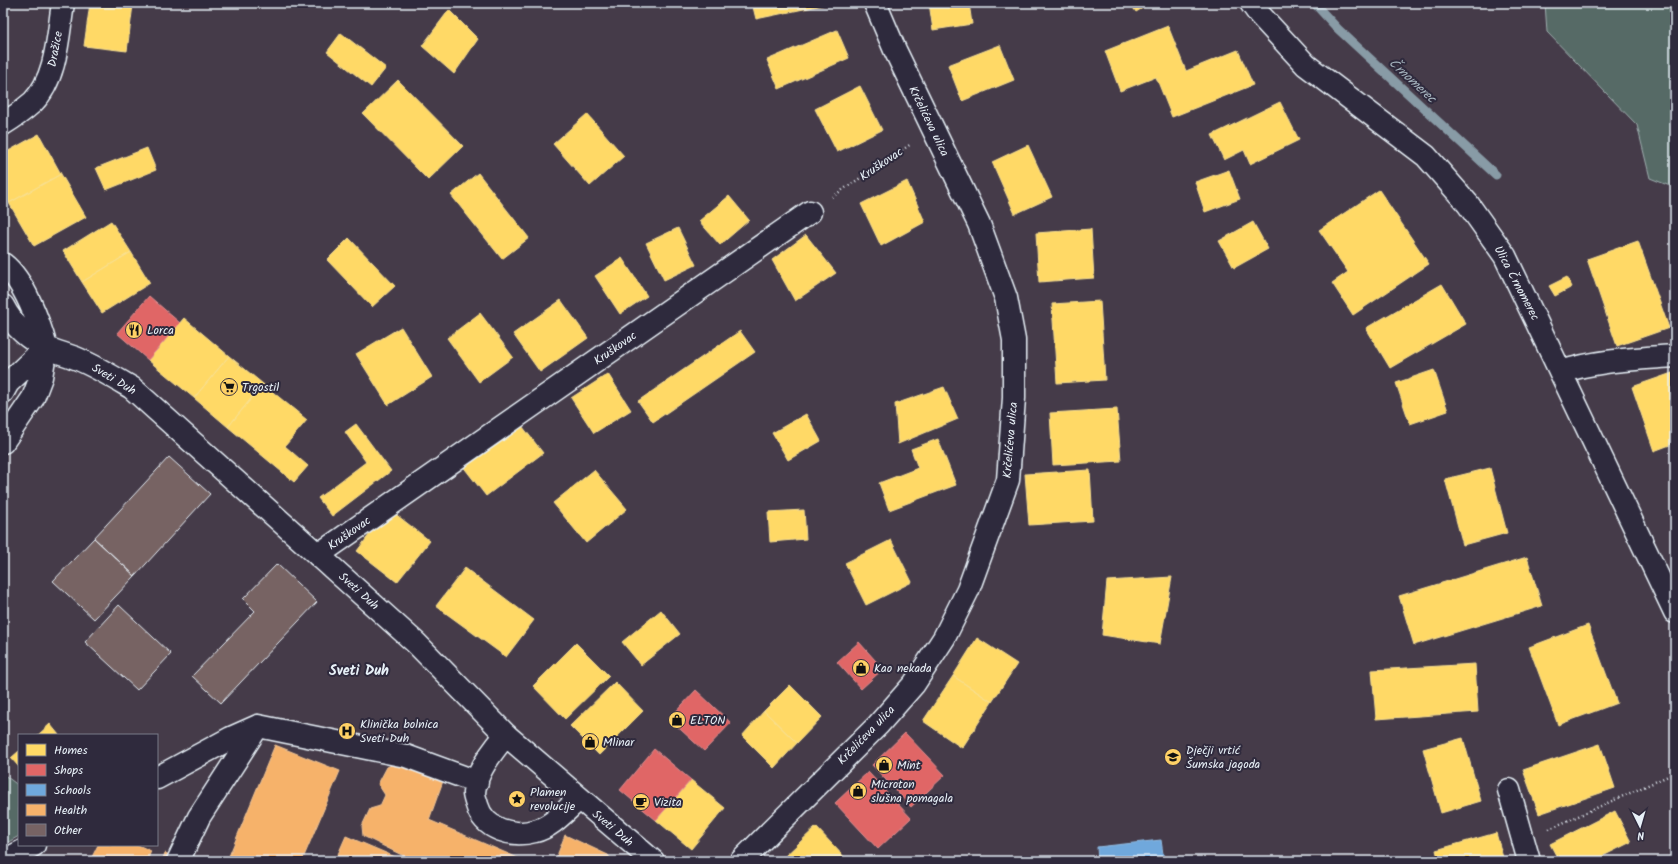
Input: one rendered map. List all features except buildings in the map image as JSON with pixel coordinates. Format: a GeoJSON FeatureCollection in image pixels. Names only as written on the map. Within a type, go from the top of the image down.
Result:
{"type":"FeatureCollection","features":[{"type":"Feature","properties":{"kind":"street","name":"Dražice"},"geometry":{"type":"LineString","coordinates":[[3,124],[34,101],[46,82],[54,62],[63,3]]}},
{"type":"Feature","properties":{"kind":"street","name":"Krčelićeva ulica"},"geometry":{"type":"LineString","coordinates":[[741,861],[878,725],[914,684],[944,638],[968,590],[1008,480],[1014,398],[1014,340],[1006,298],[979,224],[895,50],[875,3]]}},
{"type":"Feature","properties":{"kind":"street","name":"Ulica Črnomerec"},"geometry":{"type":"LineString","coordinates":[[1251,3],[1259,14],[1306,65],[1426,156],[1468,204],[1505,256],[1675,612]]}},
{"type":"Feature","properties":{"kind":"street","name":"Kruškovac"},"geometry":{"type":"LineString","coordinates":[[318,555],[810,212]]}},
{"type":"Feature","properties":{"kind":"street"},"geometry":{"type":"LineString","coordinates":[[3,264],[20,285],[31,305],[40,326],[46,347],[41,377],[33,398],[3,442]]}},
{"type":"Feature","properties":{"kind":"street","name":"Sveti Duh"},"geometry":{"type":"LineString","coordinates":[[3,306],[9,318],[26,335],[46,347],[96,368],[132,388],[416,643],[506,734],[579,799],[653,861]]}},
{"type":"Feature","properties":{"kind":"street"},"geometry":{"type":"LineString","coordinates":[[3,392],[8,383],[46,347]]}},
{"type":"Feature","properties":{"kind":"street"},"geometry":{"type":"LineString","coordinates":[[1561,372],[1580,366],[1608,361],[1675,356]]}},
{"type":"Feature","properties":{"kind":"street"},"geometry":{"type":"LineString","coordinates":[[158,777],[231,738],[258,726],[406,756],[477,782]]}},
{"type":"Feature","properties":{"kind":"street"},"geometry":{"type":"LineString","coordinates":[[178,861],[199,817],[258,726]]}},
{"type":"Feature","properties":{"kind":"street"},"geometry":{"type":"LineString","coordinates":[[506,734],[493,750],[477,782],[474,794],[479,812],[487,822],[504,832],[520,833],[536,831],[552,822],[579,799]]}},
{"type":"Feature","properties":{"kind":"street"},"geometry":{"type":"LineString","coordinates":[[1509,790],[1526,851]]}},
{"type":"Feature","properties":{"kind":"street"},"geometry":{"type":"LineString","coordinates":[[4,861],[32,846]]}},
{"type":"Feature","properties":{"kind":"path","name":"Kruškovac"},"geometry":{"type":"LineString","coordinates":[[810,212],[912,143]]}},
{"type":"Feature","properties":{"kind":"path"},"geometry":{"type":"LineString","coordinates":[[1526,851],[1675,773]]}},
{"type":"Feature","properties":{"kind":"green space"},"geometry":{"type":"Polygon","coordinates":[[[1545,3],[1675,3],[1675,188],[1650,178],[1637,125],[1547,32],[1545,3]]]}},
{"type":"Feature","properties":{"kind":"green space"},"geometry":{"type":"Polygon","coordinates":[[[3,774],[18,785],[18,837],[3,845],[3,774]]]}},
{"type":"Feature","properties":{"kind":"waterway","name":"Črnomerec"},"geometry":{"type":"LineString","coordinates":[[1314,3],[1338,29],[1496,175]]}},
{"type":"Feature","properties":{"kind":"place","name":"Lorca"},"geometry":{"type":"Point","coordinates":[134,330]}},
{"type":"Feature","properties":{"kind":"place","name":"Trgostil"},"geometry":{"type":"Point","coordinates":[229,387]}},
{"type":"Feature","properties":{"kind":"place","name":"Kao nekada"},"geometry":{"type":"Point","coordinates":[861,668]}},
{"type":"Feature","properties":{"kind":"place","name":"ELTON"},"geometry":{"type":"Point","coordinates":[677,720]}},
{"type":"Feature","properties":{"kind":"place","name":"Klinička bolnica Sveti Duh"},"geometry":{"type":"Point","coordinates":[347,731]}},
{"type":"Feature","properties":{"kind":"place","name":"Mlinar"},"geometry":{"type":"Point","coordinates":[590,742]}},
{"type":"Feature","properties":{"kind":"place","name":"Dječji vrtić Šumska jagoda"},"geometry":{"type":"Point","coordinates":[1173,757]}},
{"type":"Feature","properties":{"kind":"place","name":"Mint"},"geometry":{"type":"Point","coordinates":[884,765]}},
{"type":"Feature","properties":{"kind":"place","name":"Microton slušna pomagala"},"geometry":{"type":"Point","coordinates":[858,791]}},
{"type":"Feature","properties":{"kind":"place","name":"Plamen revolucije"},"geometry":{"type":"Point","coordinates":[517,799]}},
{"type":"Feature","properties":{"kind":"place","name":"Vizita"},"geometry":{"type":"Point","coordinates":[641,802]}},
{"type":"Feature","properties":{"kind":"district","name":"Sveti Duh"},"geometry":{"type":"Point","coordinates":[359,670]}}]}
